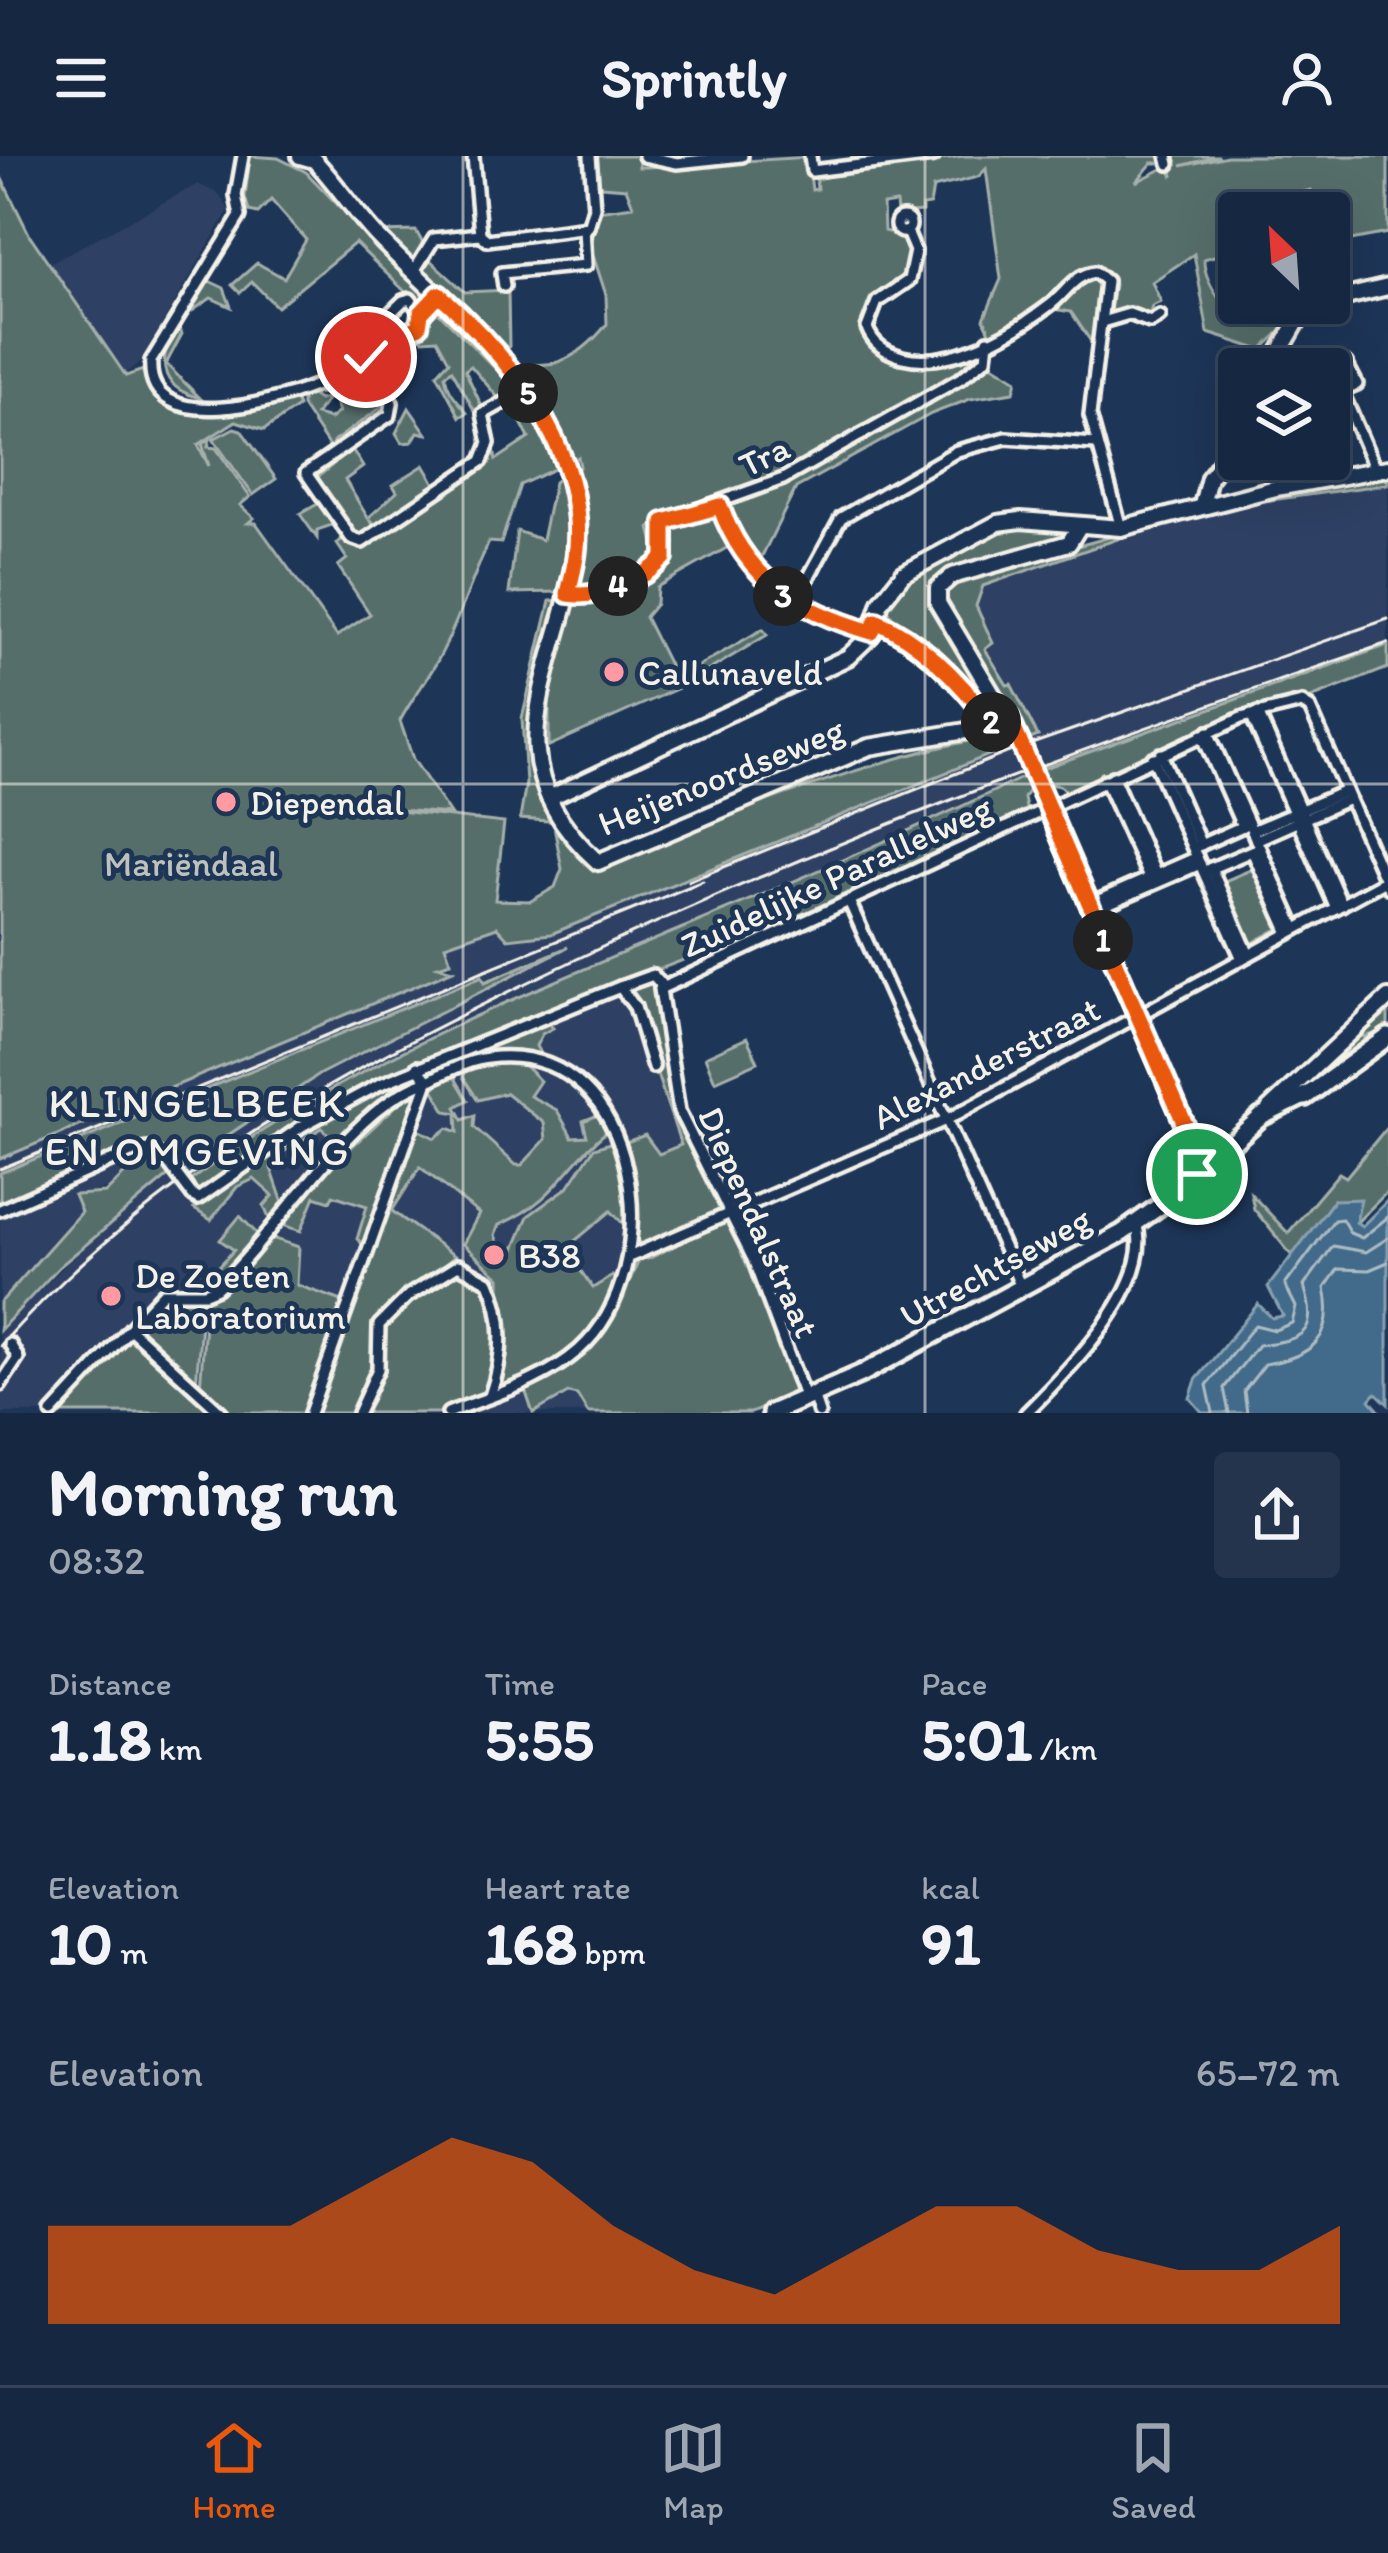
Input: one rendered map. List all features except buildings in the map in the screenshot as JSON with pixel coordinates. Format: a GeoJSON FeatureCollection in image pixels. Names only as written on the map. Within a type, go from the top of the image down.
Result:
{"type":"FeatureCollection","features":[{"type":"Feature","properties":{"kind":"main road"},"geometry":{"type":"LineString","coordinates":[[1214,1160],[1388,1037]]}},
{"type":"Feature","properties":{"kind":"main road"},"geometry":{"type":"LineString","coordinates":[[1261,1117],[1310,1093]]}},
{"type":"Feature","properties":{"kind":"main road","name":"Utrechtseweg"},"geometry":{"type":"LineString","coordinates":[[771,1413],[1022,1288],[1136,1223],[1261,1117]]}},
{"type":"Feature","properties":{"kind":"street"},"geometry":{"type":"LineString","coordinates":[[243,156],[236,195],[240,216],[154,353],[150,370],[159,392],[179,405],[246,406],[320,384],[419,326],[421,313],[439,294]]}},
{"type":"Feature","properties":{"kind":"street","name":"Heijenoordseweg"},"geometry":{"type":"LineString","coordinates":[[305,156],[414,272],[509,357],[572,489],[577,547],[539,700],[538,759],[560,820],[598,862],[869,747],[994,726],[1009,717]]}},
{"type":"Feature","properties":{"kind":"street"},"geometry":{"type":"LineString","coordinates":[[473,156],[480,234],[487,240],[588,226]]}},
{"type":"Feature","properties":{"kind":"street"},"geometry":{"type":"LineString","coordinates":[[504,286],[502,273],[586,265],[590,156]]}},
{"type":"Feature","properties":{"kind":"street"},"geometry":{"type":"LineString","coordinates":[[646,158],[677,164],[741,156]]}},
{"type":"Feature","properties":{"kind":"street"},"geometry":{"type":"LineString","coordinates":[[810,156],[812,171],[934,156]]}},
{"type":"Feature","properties":{"kind":"street"},"geometry":{"type":"LineString","coordinates":[[907,232],[915,250],[909,280],[878,302],[867,328],[873,341],[890,353],[921,360],[956,355],[1045,309],[1088,272],[1106,281],[1090,415],[1120,528]]}},
{"type":"Feature","properties":{"kind":"street"},"geometry":{"type":"LineString","coordinates":[[414,272],[434,239],[480,234]]}},
{"type":"Feature","properties":{"kind":"street"},"geometry":{"type":"LineString","coordinates":[[1350,296],[1388,286]]}},
{"type":"Feature","properties":{"kind":"street"},"geometry":{"type":"LineString","coordinates":[[421,313],[410,299],[403,301],[375,327],[371,354],[392,403],[390,415],[306,473],[355,541],[370,539],[482,461],[489,443],[483,414],[526,390]]}},
{"type":"Feature","properties":{"kind":"street"},"geometry":{"type":"LineString","coordinates":[[1102,322],[1129,314],[1150,322],[1160,316]]}},
{"type":"Feature","properties":{"kind":"street","name":"Tra"},"geometry":{"type":"LineString","coordinates":[[568,594],[609,591],[653,568],[664,558],[664,522],[720,506],[783,479],[961,378],[986,359],[988,340]]}},
{"type":"Feature","properties":{"kind":"street"},"geometry":{"type":"LineString","coordinates":[[549,798],[848,657],[874,626],[881,602],[903,574],[983,529],[1019,520],[1120,528],[1202,505],[1382,470],[1350,408]]}},
{"type":"Feature","properties":{"kind":"street"},"geometry":{"type":"LineString","coordinates":[[794,604],[841,518],[957,452],[1011,438],[1096,444]]}},
{"type":"Feature","properties":{"kind":"street"},"geometry":{"type":"LineString","coordinates":[[1202,505],[1209,478],[1218,466]]}},
{"type":"Feature","properties":{"kind":"street"},"geometry":{"type":"LineString","coordinates":[[720,506],[754,568],[794,604],[906,637],[957,681],[994,726]]}},
{"type":"Feature","properties":{"kind":"street"},"geometry":{"type":"LineString","coordinates":[[1080,525],[1069,543],[952,576],[938,588],[938,603],[1021,740],[1193,1142],[1214,1160]]}},
{"type":"Feature","properties":{"kind":"street","name":"Zuidelijke Parallelweg"},"geometry":{"type":"LineString","coordinates":[[661,991],[1109,778],[1255,714],[1307,703],[1348,795]]}},
{"type":"Feature","properties":{"kind":"street"},"geometry":{"type":"LineString","coordinates":[[1255,714],[1339,906]]}},
{"type":"Feature","properties":{"kind":"street"},"geometry":{"type":"LineString","coordinates":[[1205,734],[1292,931]]}},
{"type":"Feature","properties":{"kind":"street"},"geometry":{"type":"LineString","coordinates":[[1157,756],[1246,957]]}},
{"type":"Feature","properties":{"kind":"street"},"geometry":{"type":"LineString","coordinates":[[1109,778],[1154,880]]}},
{"type":"Feature","properties":{"kind":"street"},"geometry":{"type":"LineString","coordinates":[[1201,859],[1348,795],[1387,884]]}},
{"type":"Feature","properties":{"kind":"street"},"geometry":{"type":"LineString","coordinates":[[1090,908],[1252,836]]}},
{"type":"Feature","properties":{"kind":"street","name":"Alexanderstraat"},"geometry":{"type":"LineString","coordinates":[[631,1256],[948,1119],[1387,884]]}},
{"type":"Feature","properties":{"kind":"street"},"geometry":{"type":"LineString","coordinates":[[849,901],[1022,1288]]}},
{"type":"Feature","properties":{"kind":"street"},"geometry":{"type":"LineString","coordinates":[[0,1210],[142,1149],[166,1159],[195,1197],[302,1126],[417,1067],[653,975],[661,991]]}},
{"type":"Feature","properties":{"kind":"street"},"geometry":{"type":"LineString","coordinates":[[620,987],[635,1007],[653,1067]]}},
{"type":"Feature","properties":{"kind":"street","name":"Diependalstraat"},"geometry":{"type":"LineString","coordinates":[[661,991],[679,1111],[731,1212],[819,1413]]}},
{"type":"Feature","properties":{"kind":"street","name":"Utrechtseweg"},"geometry":{"type":"LineString","coordinates":[[1261,1117],[1388,998]]}},
{"type":"Feature","properties":{"kind":"street"},"geometry":{"type":"LineString","coordinates":[[52,1413],[163,1293],[205,1293],[217,1288],[341,1149],[398,1096],[478,1059],[504,1057],[549,1065],[581,1087],[608,1123],[625,1163],[633,1212],[631,1256],[611,1311],[578,1351],[534,1378],[448,1413]]}},
{"type":"Feature","properties":{"kind":"street"},"geometry":{"type":"LineString","coordinates":[[417,1067],[428,1081]]}},
{"type":"Feature","properties":{"kind":"street"},"geometry":{"type":"LineString","coordinates":[[310,1413],[428,1081]]}},
{"type":"Feature","properties":{"kind":"street"},"geometry":{"type":"LineString","coordinates":[[1026,1413],[1076,1363],[1112,1312],[1138,1249],[1136,1223]]}},
{"type":"Feature","properties":{"kind":"street"},"geometry":{"type":"LineString","coordinates":[[358,1413],[378,1369],[379,1325],[408,1296],[458,1265],[489,1282],[499,1316],[499,1364],[490,1396]]}},
{"type":"Feature","properties":{"kind":"street"},"geometry":{"type":"LineString","coordinates":[[130,1329],[222,1413]]}},
{"type":"Feature","properties":{"kind":"street"},"geometry":{"type":"LineString","coordinates":[[0,1385],[18,1358],[10,1344]]}},
{"type":"Feature","properties":{"kind":"shaded area"},"geometry":{"type":"Polygon","coordinates":[[[198,184],[219,194],[229,210],[140,362],[126,373],[50,263],[198,184]]]}},
{"type":"Feature","properties":{"kind":"shaded area"},"geometry":{"type":"Polygon","coordinates":[[[1388,484],[1388,645],[1026,776],[838,864],[427,1037],[315,1095],[317,1111],[436,1053],[646,969],[678,1124],[724,1209],[747,1413],[0,1413],[0,1330],[112,1219],[286,1094],[568,948],[484,982],[481,976],[0,1173],[0,1159],[453,971],[444,946],[487,927],[727,862],[1037,736],[1012,685],[1007,686],[984,649],[976,605],[983,586],[1214,509],[1388,484]]]}},
{"type":"Feature","properties":{"kind":"shaded area"},"geometry":{"type":"Polygon","coordinates":[[[147,1152],[129,1175],[103,1190],[75,1195],[81,1212],[0,1303],[0,1213],[111,1162],[147,1152]]]}},
{"type":"Feature","properties":{"kind":"green space"},"geometry":{"type":"Polygon","coordinates":[[[250,156],[278,158],[306,172],[429,300],[419,305],[355,243],[277,307],[252,282],[240,293],[232,285],[257,263],[284,278],[306,240],[271,200],[258,213],[249,211],[245,197],[250,156]]]}},
{"type":"Feature","properties":{"kind":"green space"},"geometry":{"type":"Polygon","coordinates":[[[597,156],[638,156],[639,167],[808,157],[812,190],[817,189],[816,180],[834,174],[964,156],[1164,156],[1166,163],[1152,163],[1136,182],[1168,166],[1173,177],[1171,156],[1219,156],[1181,166],[1227,156],[1388,156],[1388,233],[1350,240],[1350,192],[1218,192],[1218,255],[1204,259],[1218,296],[1218,324],[1288,324],[1263,348],[1208,333],[1194,254],[1152,282],[1161,302],[1152,306],[1149,318],[1131,309],[1109,318],[1114,284],[1091,269],[992,336],[984,319],[1001,279],[986,169],[978,177],[933,188],[930,205],[922,206],[922,212],[897,214],[896,203],[883,205],[884,231],[905,236],[909,254],[900,278],[872,308],[867,338],[909,361],[939,361],[986,346],[983,358],[909,407],[802,466],[650,528],[659,561],[607,588],[606,583],[590,585],[590,593],[578,592],[585,522],[573,473],[580,466],[578,457],[569,463],[520,372],[572,356],[607,324],[606,295],[591,249],[597,211],[633,206],[626,188],[601,186],[593,174],[597,156]]]}},
{"type":"Feature","properties":{"kind":"green space","name":"Mariëndaal"},"geometry":{"type":"Polygon","coordinates":[[[0,175],[29,234],[126,376],[143,370],[152,392],[167,406],[185,413],[230,414],[295,398],[298,407],[264,430],[236,421],[198,445],[209,466],[202,444],[210,439],[208,447],[216,448],[250,497],[240,505],[254,518],[248,523],[256,523],[337,636],[370,614],[338,566],[347,559],[337,544],[342,539],[337,532],[356,545],[367,545],[484,463],[492,434],[496,460],[529,438],[512,405],[524,400],[556,468],[520,485],[501,543],[489,542],[446,644],[400,721],[413,759],[450,814],[373,808],[504,823],[495,900],[531,901],[555,887],[562,869],[555,832],[593,861],[661,842],[889,761],[1012,734],[1016,744],[551,934],[508,939],[497,927],[445,945],[451,962],[438,966],[453,970],[0,1159],[0,175]]]}},
{"type":"Feature","properties":{"kind":"green space"},"geometry":{"type":"Polygon","coordinates":[[[416,231],[425,247],[412,260],[382,232],[416,231]]]}},
{"type":"Feature","properties":{"kind":"green space"},"geometry":{"type":"Polygon","coordinates":[[[429,259],[465,292],[508,290],[509,347],[504,350],[422,272],[429,259]]]}},
{"type":"Feature","properties":{"kind":"green space"},"geometry":{"type":"Polygon","coordinates":[[[1099,278],[1094,346],[1071,312],[1054,309],[1088,279],[1099,278]]]}},
{"type":"Feature","properties":{"kind":"green space"},"geometry":{"type":"Polygon","coordinates":[[[207,280],[224,288],[231,307],[211,298],[182,318],[207,280]]]}},
{"type":"Feature","properties":{"kind":"green space"},"geometry":{"type":"Polygon","coordinates":[[[433,307],[519,392],[500,400],[471,366],[465,370],[482,407],[474,410],[452,370],[445,375],[467,413],[460,417],[437,374],[449,361],[437,339],[423,340],[419,332],[433,307]]]}},
{"type":"Feature","properties":{"kind":"green space"},"geometry":{"type":"Polygon","coordinates":[[[178,324],[182,334],[166,364],[200,398],[175,386],[165,369],[167,348],[178,324]]]}},
{"type":"Feature","properties":{"kind":"green space"},"geometry":{"type":"Polygon","coordinates":[[[988,362],[1017,380],[1014,392],[970,399],[931,414],[796,488],[757,566],[737,537],[729,505],[787,481],[988,362]]]}},
{"type":"Feature","properties":{"kind":"green space"},"geometry":{"type":"Polygon","coordinates":[[[364,365],[380,406],[387,404],[387,410],[379,409],[333,442],[332,451],[302,406],[302,395],[325,385],[330,393],[310,394],[319,400],[329,397],[316,415],[330,419],[339,412],[328,384],[342,381],[364,365]]]}},
{"type":"Feature","properties":{"kind":"green space"},"geometry":{"type":"Polygon","coordinates":[[[409,408],[427,434],[418,432],[412,442],[402,443],[396,433],[409,408]]]}},
{"type":"Feature","properties":{"kind":"green space"},"geometry":{"type":"Polygon","coordinates":[[[234,428],[241,430],[276,479],[253,495],[213,439],[234,428]]]}},
{"type":"Feature","properties":{"kind":"green space"},"geometry":{"type":"Polygon","coordinates":[[[352,449],[363,467],[345,480],[368,518],[397,492],[393,485],[424,465],[437,487],[379,529],[370,519],[376,531],[359,538],[315,479],[352,449]]]}},
{"type":"Feature","properties":{"kind":"green space"},"geometry":{"type":"Polygon","coordinates":[[[1388,474],[1388,484],[1213,508],[1388,474]]]}},
{"type":"Feature","properties":{"kind":"green space"},"geometry":{"type":"Polygon","coordinates":[[[559,478],[569,533],[560,592],[509,593],[517,531],[542,540],[554,482],[559,478]]]}},
{"type":"Feature","properties":{"kind":"green space"},"geometry":{"type":"Polygon","coordinates":[[[321,502],[335,524],[317,530],[317,538],[300,514],[321,502]]]}},
{"type":"Feature","properties":{"kind":"green space"},"geometry":{"type":"Polygon","coordinates":[[[714,515],[732,545],[657,587],[656,604],[645,617],[676,679],[763,629],[767,635],[681,687],[549,746],[549,703],[570,602],[645,578],[667,561],[668,545],[674,544],[672,526],[714,515]]]}},
{"type":"Feature","properties":{"kind":"green space"},"geometry":{"type":"Polygon","coordinates":[[[1175,519],[983,586],[976,606],[993,643],[985,649],[1007,685],[1011,684],[1038,736],[1026,741],[941,601],[941,593],[955,580],[1175,519]]]}},
{"type":"Feature","properties":{"kind":"green space"},"geometry":{"type":"Polygon","coordinates":[[[1020,525],[1066,528],[1067,535],[950,568],[929,588],[932,608],[996,713],[992,714],[902,631],[887,609],[908,582],[945,556],[986,535],[1020,525]]]}},
{"type":"Feature","properties":{"kind":"green space"},"geometry":{"type":"Polygon","coordinates":[[[557,600],[531,710],[534,762],[549,821],[520,819],[526,783],[522,719],[550,601],[557,600]]]}},
{"type":"Feature","properties":{"kind":"green space"},"geometry":{"type":"Polygon","coordinates":[[[1388,645],[1388,668],[1311,698],[1225,720],[1068,795],[1060,786],[1041,783],[1036,771],[1388,645]]]}},
{"type":"Feature","properties":{"kind":"green space"},"geometry":{"type":"Polygon","coordinates":[[[1026,776],[1030,788],[1024,798],[1027,813],[836,901],[414,1064],[300,1123],[202,1192],[187,1183],[305,1104],[430,1038],[1026,776]]]}},
{"type":"Feature","properties":{"kind":"green space"},"geometry":{"type":"Polygon","coordinates":[[[1255,868],[1283,926],[1247,946],[1222,882],[1255,868]]]}},
{"type":"Feature","properties":{"kind":"green space"},"geometry":{"type":"Polygon","coordinates":[[[568,947],[320,1074],[177,1169],[161,1151],[130,1147],[0,1203],[0,1173],[482,976],[485,982],[568,947]]]}},
{"type":"Feature","properties":{"kind":"green space"},"geometry":{"type":"Polygon","coordinates":[[[651,979],[676,1112],[727,1209],[643,1245],[637,1241],[633,1184],[621,1144],[645,1135],[659,1154],[681,1145],[629,992],[631,986],[651,979]]]}},
{"type":"Feature","properties":{"kind":"green space"},"geometry":{"type":"Polygon","coordinates":[[[1388,1012],[1388,1030],[1364,1037],[1366,1042],[1287,1100],[1388,1012]]]}},
{"type":"Feature","properties":{"kind":"green space"},"geometry":{"type":"Polygon","coordinates":[[[545,1020],[553,1028],[542,1034],[536,1046],[541,1055],[556,1061],[494,1053],[431,1070],[545,1020]]]}},
{"type":"Feature","properties":{"kind":"green space"},"geometry":{"type":"Polygon","coordinates":[[[747,1038],[758,1062],[715,1081],[705,1057],[747,1038]]]}},
{"type":"Feature","properties":{"kind":"green space"},"geometry":{"type":"Polygon","coordinates":[[[495,1061],[521,1062],[540,1081],[530,1096],[557,1110],[572,1137],[587,1136],[583,1121],[598,1115],[606,1132],[547,1194],[499,1225],[495,1235],[499,1245],[514,1249],[528,1216],[568,1187],[594,1148],[613,1142],[626,1186],[628,1229],[611,1211],[565,1249],[593,1288],[612,1276],[618,1285],[609,1303],[572,1350],[539,1372],[501,1386],[500,1278],[463,1244],[479,1214],[420,1167],[392,1211],[455,1256],[376,1323],[376,1368],[356,1413],[316,1413],[415,1128],[435,1138],[448,1128],[458,1132],[457,1113],[446,1111],[433,1089],[446,1077],[455,1078],[468,1100],[456,1107],[463,1120],[475,1115],[474,1127],[516,1165],[522,1165],[546,1139],[544,1123],[506,1093],[478,1100],[463,1077],[464,1068],[495,1061]]]}},
{"type":"Feature","properties":{"kind":"green space"},"geometry":{"type":"Polygon","coordinates":[[[407,1075],[411,1081],[334,1149],[325,1144],[328,1134],[322,1128],[277,1156],[271,1168],[283,1203],[270,1221],[264,1206],[273,1196],[254,1179],[237,1187],[211,1220],[194,1209],[304,1130],[407,1075]]]}},
{"type":"Feature","properties":{"kind":"green space"},"geometry":{"type":"Polygon","coordinates":[[[408,1095],[417,1098],[365,1246],[357,1239],[367,1206],[333,1195],[330,1201],[315,1196],[301,1231],[282,1225],[305,1190],[408,1095]]]}},
{"type":"Feature","properties":{"kind":"green space"},"geometry":{"type":"Polygon","coordinates":[[[1388,1126],[1388,1191],[1356,1223],[1334,1200],[1292,1256],[1254,1209],[1251,1194],[1288,1233],[1339,1173],[1346,1177],[1388,1126]]]}},
{"type":"Feature","properties":{"kind":"green space"},"geometry":{"type":"Polygon","coordinates":[[[147,1152],[173,1172],[59,1267],[0,1330],[0,1303],[81,1212],[74,1195],[105,1193],[147,1152]]]}},
{"type":"Feature","properties":{"kind":"green space"},"geometry":{"type":"Polygon","coordinates":[[[240,1216],[260,1237],[217,1281],[181,1288],[191,1270],[209,1277],[234,1250],[220,1240],[240,1216]]]}},
{"type":"Feature","properties":{"kind":"green space"},"geometry":{"type":"Polygon","coordinates":[[[731,1218],[768,1304],[795,1395],[751,1413],[588,1413],[577,1395],[568,1393],[533,1413],[524,1387],[593,1341],[620,1302],[640,1258],[648,1259],[731,1218]]]}},
{"type":"Feature","properties":{"kind":"green space"},"geometry":{"type":"Polygon","coordinates":[[[269,1237],[299,1247],[297,1285],[345,1302],[307,1413],[228,1413],[200,1388],[207,1298],[269,1237]]]}},
{"type":"Feature","properties":{"kind":"green space"},"geometry":{"type":"Polygon","coordinates":[[[458,1269],[485,1290],[497,1322],[497,1358],[486,1392],[439,1413],[361,1413],[376,1382],[381,1326],[425,1287],[458,1269]]]}},
{"type":"Feature","properties":{"kind":"green space"},"geometry":{"type":"Polygon","coordinates":[[[165,1297],[203,1298],[196,1384],[142,1335],[140,1325],[165,1297]]]}},
{"type":"Feature","properties":{"kind":"green space"},"geometry":{"type":"Polygon","coordinates":[[[133,1338],[218,1413],[57,1413],[133,1338]]]}},
{"type":"Feature","properties":{"kind":"water"},"geometry":{"type":"Polygon","coordinates":[[[1361,1199],[1356,1222],[1362,1226],[1388,1200],[1388,1404],[1376,1393],[1370,1400],[1381,1413],[1203,1413],[1190,1398],[1196,1380],[1258,1304],[1272,1318],[1283,1316],[1268,1287],[1334,1200],[1361,1199]]]}},
{"type":"Feature","properties":{"kind":"railway"},"geometry":{"type":"LineString","coordinates":[[689,881],[1009,752],[1388,619]]}},
{"type":"Feature","properties":{"kind":"railway"},"geometry":{"type":"LineString","coordinates":[[0,1346],[61,1283],[191,1174],[331,1085],[481,1005],[661,920],[866,834],[1073,754],[1388,643]]}},
{"type":"Feature","properties":{"kind":"railway"},"geometry":{"type":"LineString","coordinates":[[0,1169],[703,881]]}},
{"type":"Feature","properties":{"kind":"place","name":"Callunaveld"},"geometry":{"type":"Point","coordinates":[614,672]}},
{"type":"Feature","properties":{"kind":"place","name":"Diependal"},"geometry":{"type":"Point","coordinates":[226,802]}},
{"type":"Feature","properties":{"kind":"place","name":"B38"},"geometry":{"type":"Point","coordinates":[494,1255]}},
{"type":"Feature","properties":{"kind":"place","name":"De Zoeten Laboratorium"},"geometry":{"type":"Point","coordinates":[111,1296]}},
{"type":"Feature","properties":{"kind":"district","name":"KLINGELBEEK EN OMGEVING"},"geometry":{"type":"Point","coordinates":[198,1126]}},
{"type":"Feature","properties":{"kind":"route"},"geometry":{"type":"LineString","coordinates":[[366,357],[419,326],[421,313],[439,294],[506,360],[547,428],[572,489],[577,547],[568,594],[584,597],[609,591],[653,568],[664,558],[664,522],[720,506],[754,568],[786,599],[872,632],[876,621],[894,628],[971,694],[994,726],[1009,717],[1103,941],[1196,1150],[1208,1166],[1197,1174]]}}]}
